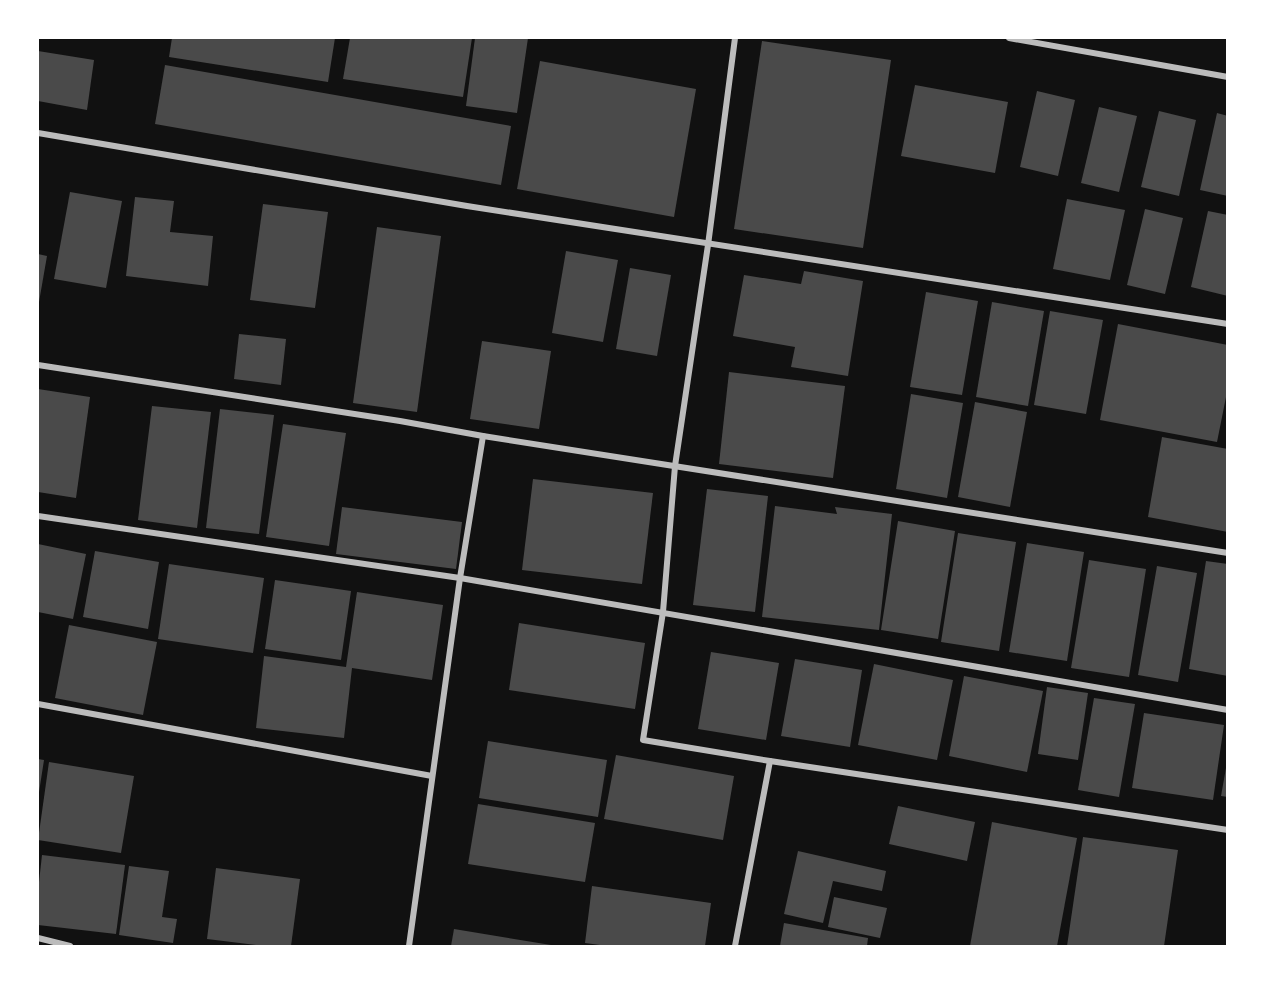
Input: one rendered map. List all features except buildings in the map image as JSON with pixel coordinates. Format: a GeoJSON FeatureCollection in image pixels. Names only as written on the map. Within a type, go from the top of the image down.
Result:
{"type":"FeatureCollection","features":[{"type":"Feature","properties":{"kind":"street"},"geometry":{"type":"LineString","coordinates":[[735,38],[708,245],[675,466],[663,612],[643,740],[1227,830]]}},
{"type":"Feature","properties":{"kind":"street"},"geometry":{"type":"LineString","coordinates":[[1009,38],[1227,77]]}},
{"type":"Feature","properties":{"kind":"street"},"geometry":{"type":"LineString","coordinates":[[38,133],[708,245],[1227,324]]}},
{"type":"Feature","properties":{"kind":"street"},"geometry":{"type":"LineString","coordinates":[[38,365],[1227,553]]}},
{"type":"Feature","properties":{"kind":"street"},"geometry":{"type":"LineString","coordinates":[[408,946],[459,578],[483,436]]}},
{"type":"Feature","properties":{"kind":"street"},"geometry":{"type":"LineString","coordinates":[[38,516],[459,578],[1227,710]]}},
{"type":"Feature","properties":{"kind":"street"},"geometry":{"type":"LineString","coordinates":[[38,704],[432,776]]}},
{"type":"Feature","properties":{"kind":"street"},"geometry":{"type":"LineString","coordinates":[[735,946],[770,761]]}},
{"type":"Feature","properties":{"kind":"street"},"geometry":{"type":"LineString","coordinates":[[38,938],[70,946]]}}]}
